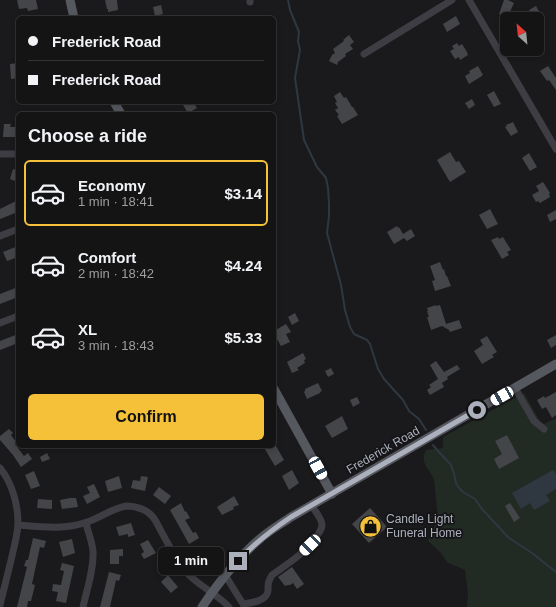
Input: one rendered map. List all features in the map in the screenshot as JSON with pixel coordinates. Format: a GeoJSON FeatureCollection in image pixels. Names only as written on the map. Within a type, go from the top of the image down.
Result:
{"type":"FeatureCollection","features":[{"type":"Feature","properties":{"kind":"main road"},"geometry":{"type":"LineString","coordinates":[[70,0],[74,16]]}},
{"type":"Feature","properties":{"kind":"main road","name":"Frederick Road"},"geometry":{"type":"LineString","coordinates":[[202,607],[225,575],[238,561],[261,538],[287,520],[556,364]]}},
{"type":"Feature","properties":{"kind":"main road"},"geometry":{"type":"LineString","coordinates":[[276,393],[332,494]]}},
{"type":"Feature","properties":{"kind":"street"},"geometry":{"type":"LineString","coordinates":[[364,54],[452,0]]}},
{"type":"Feature","properties":{"kind":"street"},"geometry":{"type":"LineString","coordinates":[[469,0],[556,149]]}},
{"type":"Feature","properties":{"kind":"street"},"geometry":{"type":"LineString","coordinates":[[0,154],[16,154]]}},
{"type":"Feature","properties":{"kind":"street"},"geometry":{"type":"LineString","coordinates":[[0,236],[16,230]]}},
{"type":"Feature","properties":{"kind":"street"},"geometry":{"type":"LineString","coordinates":[[0,323],[16,317]]}},
{"type":"Feature","properties":{"kind":"street"},"geometry":{"type":"LineString","coordinates":[[515,388],[534,421],[544,429]]}},
{"type":"Feature","properties":{"kind":"street"},"geometry":{"type":"LineString","coordinates":[[0,468],[15,497],[18,524],[0,605]]}},
{"type":"Feature","properties":{"kind":"street"},"geometry":{"type":"LineString","coordinates":[[18,524],[61,528],[86,523],[120,507],[127,506],[144,510],[151,515],[157,523],[180,563],[187,572],[229,607]]}},
{"type":"Feature","properties":{"kind":"street"},"geometry":{"type":"LineString","coordinates":[[225,575],[243,604],[254,603],[267,596],[267,585],[272,575],[301,554],[320,532],[322,522],[312,506]]}},
{"type":"Feature","properties":{"kind":"street"},"geometry":{"type":"LineString","coordinates":[[83,607],[90,575],[93,551],[86,523]]}},
{"type":"Feature","properties":{"kind":"shaded area"},"geometry":{"type":"Polygon","coordinates":[[[524,393],[542,425],[556,418],[556,607],[467,607],[468,594],[465,570],[448,563],[440,552],[428,541],[438,518],[434,480],[424,463],[424,455],[426,450],[443,448],[443,437],[524,393]]]}},
{"type":"Feature","properties":{"kind":"shaded area"},"geometry":{"type":"Polygon","coordinates":[[[553,470],[556,474],[556,489],[546,495],[550,501],[534,510],[530,503],[521,509],[512,493],[553,470]]]}},
{"type":"Feature","properties":{"kind":"building"},"geometry":{"type":"Polygon","coordinates":[[[17,0],[36,0],[38,9],[28,11],[27,8],[19,9],[17,0]]]}},
{"type":"Feature","properties":{"kind":"building"},"geometry":{"type":"Polygon","coordinates":[[[105,0],[117,0],[118,10],[108,12],[105,0]]]}},
{"type":"Feature","properties":{"kind":"building"},"geometry":{"type":"Polygon","coordinates":[[[504,0],[514,3],[510,12],[500,12],[499,14],[504,0]]]}},
{"type":"Feature","properties":{"kind":"building"},"geometry":{"type":"Polygon","coordinates":[[[161,5],[163,14],[155,16],[153,7],[161,5]]]}},
{"type":"Feature","properties":{"kind":"building"},"geometry":{"type":"Polygon","coordinates":[[[536,6],[539,12],[530,12],[529,10],[536,6]]]}},
{"type":"Feature","properties":{"kind":"building"},"geometry":{"type":"Polygon","coordinates":[[[456,16],[460,24],[447,32],[443,24],[456,16]]]}},
{"type":"Feature","properties":{"kind":"building"},"geometry":{"type":"Polygon","coordinates":[[[349,35],[354,42],[350,45],[353,49],[345,54],[346,56],[338,62],[337,65],[329,61],[335,53],[333,49],[344,41],[343,40],[349,35]]]}},
{"type":"Feature","properties":{"kind":"building"},"geometry":{"type":"Polygon","coordinates":[[[457,43],[459,46],[462,44],[468,55],[460,60],[459,57],[455,59],[450,51],[454,49],[452,46],[457,43]]]}},
{"type":"Feature","properties":{"kind":"building"},"geometry":{"type":"Polygon","coordinates":[[[16,63],[16,78],[11,79],[10,64],[16,63]]]}},
{"type":"Feature","properties":{"kind":"building"},"geometry":{"type":"Polygon","coordinates":[[[478,66],[483,75],[469,84],[465,76],[470,73],[469,71],[478,66]]]}},
{"type":"Feature","properties":{"kind":"building"},"geometry":{"type":"Polygon","coordinates":[[[548,66],[556,78],[556,90],[540,71],[548,66]]]}},
{"type":"Feature","properties":{"kind":"building"},"geometry":{"type":"Polygon","coordinates":[[[494,91],[501,104],[494,107],[487,95],[494,91]]]}},
{"type":"Feature","properties":{"kind":"building"},"geometry":{"type":"Polygon","coordinates":[[[340,92],[344,98],[346,97],[358,115],[342,124],[337,116],[339,115],[335,110],[338,108],[335,103],[337,102],[334,96],[340,92]]]}},
{"type":"Feature","properties":{"kind":"building"},"geometry":{"type":"Polygon","coordinates":[[[472,99],[475,105],[469,109],[465,103],[472,99]]]}},
{"type":"Feature","properties":{"kind":"building"},"geometry":{"type":"Polygon","coordinates":[[[194,104],[197,108],[187,112],[183,105],[194,104]]]}},
{"type":"Feature","properties":{"kind":"building"},"geometry":{"type":"Polygon","coordinates":[[[513,122],[518,132],[511,136],[505,127],[513,122]]]}},
{"type":"Feature","properties":{"kind":"building"},"geometry":{"type":"Polygon","coordinates":[[[4,124],[11,124],[10,127],[16,127],[16,137],[3,137],[4,124]]]}},
{"type":"Feature","properties":{"kind":"building"},"geometry":{"type":"Polygon","coordinates":[[[450,152],[456,162],[459,161],[466,172],[450,182],[437,160],[450,152]]]}},
{"type":"Feature","properties":{"kind":"building"},"geometry":{"type":"Polygon","coordinates":[[[529,153],[537,167],[530,171],[522,158],[529,153]]]}},
{"type":"Feature","properties":{"kind":"building"},"geometry":{"type":"Polygon","coordinates":[[[13,169],[16,170],[16,181],[10,179],[13,169]]]}},
{"type":"Feature","properties":{"kind":"building"},"geometry":{"type":"Polygon","coordinates":[[[543,182],[550,193],[550,197],[540,203],[538,201],[536,202],[532,195],[539,191],[536,186],[543,182]]]}},
{"type":"Feature","properties":{"kind":"building"},"geometry":{"type":"Polygon","coordinates":[[[16,201],[16,213],[0,219],[0,209],[16,201]]]}},
{"type":"Feature","properties":{"kind":"building"},"geometry":{"type":"Polygon","coordinates":[[[490,209],[498,224],[487,229],[479,215],[490,209]]]}},
{"type":"Feature","properties":{"kind":"building"},"geometry":{"type":"Polygon","coordinates":[[[556,210],[556,219],[550,222],[547,215],[556,210]]]}},
{"type":"Feature","properties":{"kind":"building"},"geometry":{"type":"Polygon","coordinates":[[[397,226],[403,234],[411,229],[415,236],[407,241],[404,238],[394,244],[387,232],[397,226]]]}},
{"type":"Feature","properties":{"kind":"building"},"geometry":{"type":"Polygon","coordinates":[[[498,237],[499,239],[503,237],[511,250],[507,252],[509,255],[502,259],[491,240],[498,237]]]}},
{"type":"Feature","properties":{"kind":"building"},"geometry":{"type":"Polygon","coordinates":[[[16,247],[16,258],[7,261],[3,252],[16,247]]]}},
{"type":"Feature","properties":{"kind":"building"},"geometry":{"type":"Polygon","coordinates":[[[440,262],[451,286],[435,291],[432,281],[435,280],[430,266],[440,262]]]}},
{"type":"Feature","properties":{"kind":"building"},"geometry":{"type":"Polygon","coordinates":[[[16,288],[16,298],[0,304],[0,294],[16,288]]]}},
{"type":"Feature","properties":{"kind":"building"},"geometry":{"type":"Polygon","coordinates":[[[440,305],[446,324],[459,320],[462,328],[450,332],[442,326],[431,330],[427,317],[429,317],[427,308],[440,305]]]}},
{"type":"Feature","properties":{"kind":"building"},"geometry":{"type":"Polygon","coordinates":[[[295,313],[299,321],[292,325],[288,317],[295,313]]]}},
{"type":"Feature","properties":{"kind":"building"},"geometry":{"type":"Polygon","coordinates":[[[286,324],[291,332],[286,334],[290,342],[281,346],[276,337],[276,330],[286,324]]]}},
{"type":"Feature","properties":{"kind":"building"},"geometry":{"type":"Polygon","coordinates":[[[16,335],[16,344],[0,350],[0,341],[16,335]]]}},
{"type":"Feature","properties":{"kind":"building"},"geometry":{"type":"Polygon","coordinates":[[[556,335],[556,345],[551,348],[547,340],[556,335]]]}},
{"type":"Feature","properties":{"kind":"building"},"geometry":{"type":"Polygon","coordinates":[[[487,336],[497,352],[492,355],[494,357],[482,364],[474,351],[483,345],[480,340],[487,336]]]}},
{"type":"Feature","properties":{"kind":"building"},"geometry":{"type":"Polygon","coordinates":[[[303,353],[306,359],[304,360],[305,363],[297,368],[299,370],[292,373],[287,362],[303,353]]]}},
{"type":"Feature","properties":{"kind":"building"},"geometry":{"type":"Polygon","coordinates":[[[436,361],[444,372],[457,365],[460,369],[447,377],[448,379],[442,383],[444,387],[430,395],[427,390],[431,387],[429,385],[438,379],[430,365],[436,361]]]}},
{"type":"Feature","properties":{"kind":"building"},"geometry":{"type":"Polygon","coordinates":[[[331,368],[334,374],[328,377],[325,371],[331,368]]]}},
{"type":"Feature","properties":{"kind":"building"},"geometry":{"type":"Polygon","coordinates":[[[318,383],[322,391],[307,399],[304,392],[305,389],[318,383]]]}},
{"type":"Feature","properties":{"kind":"building"},"geometry":{"type":"Polygon","coordinates":[[[556,392],[556,415],[552,418],[546,407],[542,409],[537,400],[544,396],[545,398],[556,392]]]}},
{"type":"Feature","properties":{"kind":"building"},"geometry":{"type":"Polygon","coordinates":[[[357,397],[360,403],[353,407],[350,400],[357,397]]]}},
{"type":"Feature","properties":{"kind":"building"},"geometry":{"type":"Polygon","coordinates":[[[342,416],[348,429],[332,438],[325,426],[342,416]]]}},
{"type":"Feature","properties":{"kind":"building"},"geometry":{"type":"Polygon","coordinates":[[[9,429],[13,433],[11,435],[16,442],[16,448],[18,448],[24,456],[28,453],[32,459],[21,467],[0,440],[0,436],[9,429]]]}},
{"type":"Feature","properties":{"kind":"building"},"geometry":{"type":"Polygon","coordinates":[[[507,435],[519,458],[499,469],[494,459],[502,454],[495,441],[507,435]]]}},
{"type":"Feature","properties":{"kind":"building"},"geometry":{"type":"Polygon","coordinates":[[[276,446],[284,460],[275,466],[264,448],[276,448],[276,446]]]}},
{"type":"Feature","properties":{"kind":"building"},"geometry":{"type":"Polygon","coordinates":[[[47,453],[50,459],[42,462],[40,457],[47,453]]]}},
{"type":"Feature","properties":{"kind":"building"},"geometry":{"type":"Polygon","coordinates":[[[292,470],[299,483],[289,490],[282,476],[292,470]]]}},
{"type":"Feature","properties":{"kind":"building"},"geometry":{"type":"Polygon","coordinates":[[[34,471],[40,486],[31,489],[25,475],[34,471]]]}},
{"type":"Feature","properties":{"kind":"building"},"geometry":{"type":"Polygon","coordinates":[[[119,476],[122,488],[108,492],[105,481],[119,476]]]}},
{"type":"Feature","properties":{"kind":"building"},"geometry":{"type":"Polygon","coordinates":[[[141,476],[148,477],[145,491],[131,488],[133,480],[140,481],[141,476]]]}},
{"type":"Feature","properties":{"kind":"building"},"geometry":{"type":"Polygon","coordinates":[[[94,484],[100,497],[87,504],[83,496],[90,493],[87,487],[94,484]]]}},
{"type":"Feature","properties":{"kind":"building"},"geometry":{"type":"Polygon","coordinates":[[[159,487],[171,496],[165,504],[153,495],[159,487]]]}},
{"type":"Feature","properties":{"kind":"building"},"geometry":{"type":"Polygon","coordinates":[[[234,496],[239,505],[233,507],[234,509],[222,515],[217,507],[234,496]]]}},
{"type":"Feature","properties":{"kind":"building"},"geometry":{"type":"Polygon","coordinates":[[[76,498],[78,507],[62,509],[60,500],[76,498]]]}},
{"type":"Feature","properties":{"kind":"building"},"geometry":{"type":"Polygon","coordinates":[[[38,499],[52,500],[52,509],[37,508],[38,499]]]}},
{"type":"Feature","properties":{"kind":"building"},"geometry":{"type":"Polygon","coordinates":[[[181,503],[185,512],[186,511],[190,518],[185,520],[193,533],[196,532],[199,538],[189,544],[170,510],[181,503]]]}},
{"type":"Feature","properties":{"kind":"building"},"geometry":{"type":"Polygon","coordinates":[[[510,503],[520,518],[514,522],[505,506],[510,503]]]}},
{"type":"Feature","properties":{"kind":"building","name":"Candle Light Funeral Home"},"geometry":{"type":"Polygon","coordinates":[[[370,508],[387,527],[369,543],[352,524],[370,508]]]}},
{"type":"Feature","properties":{"kind":"building"},"geometry":{"type":"Polygon","coordinates":[[[131,523],[135,535],[128,537],[128,534],[119,536],[116,527],[131,523]]]}},
{"type":"Feature","properties":{"kind":"building"},"geometry":{"type":"Polygon","coordinates":[[[33,538],[46,541],[44,548],[40,547],[32,584],[35,585],[31,601],[28,601],[27,607],[17,607],[27,567],[24,566],[26,560],[28,560],[33,538]]]}},
{"type":"Feature","properties":{"kind":"building"},"geometry":{"type":"Polygon","coordinates":[[[72,539],[75,553],[63,557],[59,542],[72,539]]]}},
{"type":"Feature","properties":{"kind":"building"},"geometry":{"type":"Polygon","coordinates":[[[148,540],[156,553],[144,559],[141,554],[144,552],[140,544],[148,540]]]}},
{"type":"Feature","properties":{"kind":"building"},"geometry":{"type":"Polygon","coordinates":[[[201,548],[212,559],[205,566],[194,554],[201,548]]]}},
{"type":"Feature","properties":{"kind":"building"},"geometry":{"type":"Polygon","coordinates":[[[123,549],[123,556],[119,556],[119,564],[110,564],[110,550],[123,549]]]}},
{"type":"Feature","properties":{"kind":"building"},"geometry":{"type":"Polygon","coordinates":[[[62,563],[74,566],[66,603],[56,601],[58,592],[52,591],[53,584],[61,585],[64,571],[60,570],[62,563]]]}},
{"type":"Feature","properties":{"kind":"building"},"geometry":{"type":"Polygon","coordinates":[[[292,567],[304,584],[297,589],[293,583],[285,586],[278,577],[292,567]]]}},
{"type":"Feature","properties":{"kind":"building"},"geometry":{"type":"Polygon","coordinates":[[[109,572],[121,575],[119,581],[116,580],[110,607],[100,607],[109,572]]]}},
{"type":"Feature","properties":{"kind":"building"},"geometry":{"type":"Polygon","coordinates":[[[168,575],[178,587],[171,593],[161,582],[168,575]]]}},
{"type":"Feature","properties":{"kind":"waterway"},"geometry":{"type":"LineString","coordinates":[[288,0],[290,10],[299,32],[298,41],[300,50],[295,78],[304,140],[317,167],[326,178],[329,204],[327,233],[341,285],[345,310],[350,327],[354,334],[367,340],[370,344],[378,369],[384,379],[403,400],[409,411],[419,419],[426,430]]}},
{"type":"Feature","properties":{"kind":"waterway"},"geometry":{"type":"LineString","coordinates":[[433,445],[451,465],[459,488],[475,499],[482,509],[509,538],[532,553],[556,572]]}},
{"type":"Feature","properties":{"kind":"place","name":"Candle Light Funeral Home"},"geometry":{"type":"Point","coordinates":[370,526]}},
{"type":"Feature","properties":{"kind":"route"},"geometry":{"type":"LineString","coordinates":[[238,561],[261,538],[291,517],[477,410]]}}]}
